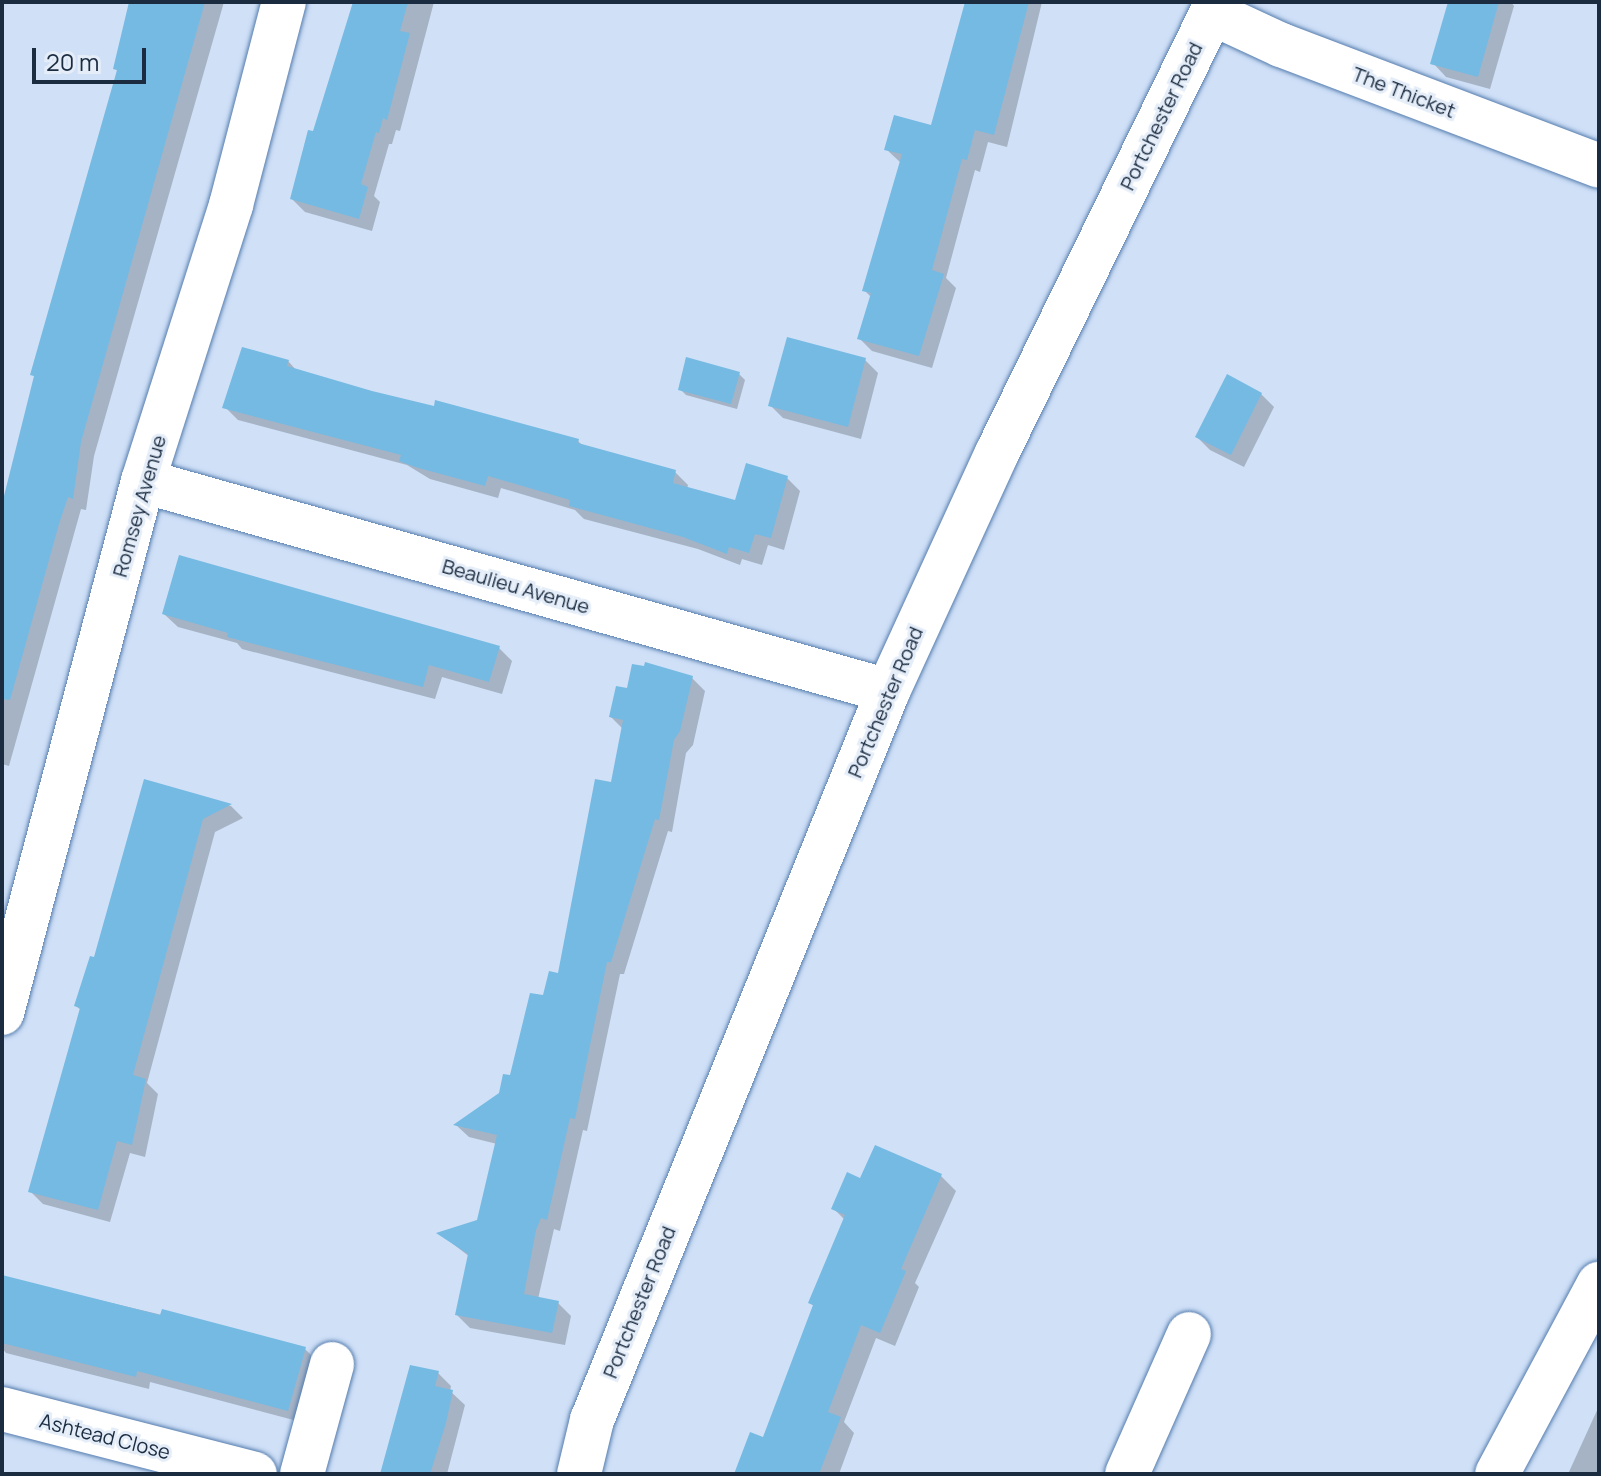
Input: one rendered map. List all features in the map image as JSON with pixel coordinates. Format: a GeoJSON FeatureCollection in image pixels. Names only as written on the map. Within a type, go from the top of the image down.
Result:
{"type":"FeatureCollection","features":[{"type":"Feature","properties":{"kind":"street","name":"Romsey Avenue"},"geometry":{"type":"LineString","coordinates":[[2,1013],[54,828],[143,481],[231,205],[284,2]]}},
{"type":"Feature","properties":{"kind":"street","name":"The Thicket"},"geometry":{"type":"LineString","coordinates":[[1214,8],[1281,45],[1599,166]]}},
{"type":"Feature","properties":{"kind":"street","name":"Portchester Road"},"geometry":{"type":"LineString","coordinates":[[560,1474],[592,1420],[888,691],[997,453],[1214,8]]}},
{"type":"Feature","properties":{"kind":"street","name":"Beaulieu Avenue"},"geometry":{"type":"LineString","coordinates":[[143,481],[888,691]]}},
{"type":"Feature","properties":{"kind":"street"},"geometry":{"type":"LineString","coordinates":[[1497,1474],[1599,1284]]}},
{"type":"Feature","properties":{"kind":"street"},"geometry":{"type":"LineString","coordinates":[[1127,1474],[1189,1334]]}},
{"type":"Feature","properties":{"kind":"street"},"geometry":{"type":"LineString","coordinates":[[302,1474],[332,1364]]}},
{"type":"Feature","properties":{"kind":"street","name":"Ashtead Close"},"geometry":{"type":"LineString","coordinates":[[2,1409],[255,1474]]}},
{"type":"Feature","properties":{"kind":"street","name":"Portchester Road"},"geometry":{"type":"LineString","coordinates":[[579,1474],[592,1420]]}},
{"type":"Feature","properties":{"kind":"building"},"geometry":{"type":"Polygon","coordinates":[[[129,2],[205,2],[81,442],[73,499],[68,497],[59,524],[10,700],[2,699],[2,504],[34,376],[30,375],[117,70],[113,69],[129,2]]]}},
{"type":"Feature","properties":{"kind":"building"},"geometry":{"type":"Polygon","coordinates":[[[353,2],[408,2],[400,31],[410,33],[387,120],[383,118],[379,133],[376,132],[361,184],[368,187],[359,219],[290,199],[308,130],[313,131],[353,2]]]}},
{"type":"Feature","properties":{"kind":"building"},"geometry":{"type":"Polygon","coordinates":[[[965,2],[1029,2],[994,135],[975,130],[967,160],[962,159],[932,270],[944,274],[919,356],[857,339],[871,293],[862,291],[902,154],[884,150],[894,115],[931,125],[965,2]]]}},
{"type":"Feature","properties":{"kind":"building"},"geometry":{"type":"Polygon","coordinates":[[[1448,2],[1499,2],[1478,77],[1430,64],[1448,2]]]}},
{"type":"Feature","properties":{"kind":"building"},"geometry":{"type":"Polygon","coordinates":[[[787,337],[866,358],[848,427],[768,406],[787,337]]]}},
{"type":"Feature","properties":{"kind":"building"},"geometry":{"type":"Polygon","coordinates":[[[242,347],[289,360],[287,366],[372,391],[434,406],[435,400],[579,439],[578,443],[676,470],[673,483],[735,500],[746,463],[788,476],[771,538],[755,534],[749,553],[729,547],[727,554],[683,537],[569,506],[570,500],[488,476],[485,486],[415,467],[399,461],[401,455],[222,408],[242,347]]]}},
{"type":"Feature","properties":{"kind":"building"},"geometry":{"type":"Polygon","coordinates":[[[686,357],[740,372],[731,404],[678,390],[686,357]]]}},
{"type":"Feature","properties":{"kind":"building"},"geometry":{"type":"Polygon","coordinates":[[[1227,374],[1262,393],[1231,455],[1195,437],[1227,374]]]}},
{"type":"Feature","properties":{"kind":"building"},"geometry":{"type":"Polygon","coordinates":[[[179,555],[500,646],[489,682],[429,665],[423,687],[227,637],[228,633],[162,614],[179,555]]]}},
{"type":"Feature","properties":{"kind":"building"},"geometry":{"type":"Polygon","coordinates":[[[645,662],[693,676],[680,731],[674,740],[659,820],[655,819],[611,962],[607,962],[575,1119],[570,1118],[547,1220],[541,1218],[536,1230],[524,1294],[559,1301],[552,1333],[455,1315],[468,1254],[436,1233],[477,1220],[497,1135],[453,1125],[499,1093],[503,1074],[510,1075],[530,993],[543,995],[549,971],[558,973],[595,779],[611,782],[623,720],[609,717],[616,686],[627,688],[632,664],[644,666],[645,662]]]}},
{"type":"Feature","properties":{"kind":"building"},"geometry":{"type":"Polygon","coordinates":[[[144,779],[232,804],[203,819],[133,1075],[146,1079],[132,1145],[117,1141],[98,1210],[28,1192],[80,1008],[74,1006],[90,956],[94,957],[144,779]]]}},
{"type":"Feature","properties":{"kind":"building"},"geometry":{"type":"Polygon","coordinates":[[[875,1145],[942,1174],[901,1269],[906,1271],[880,1333],[861,1325],[828,1412],[841,1417],[819,1474],[734,1474],[750,1432],[763,1437],[813,1305],[808,1303],[845,1215],[831,1209],[847,1172],[860,1178],[875,1145]]]}},
{"type":"Feature","properties":{"kind":"building"},"geometry":{"type":"Polygon","coordinates":[[[2,1275],[160,1315],[162,1309],[306,1347],[288,1411],[137,1371],[136,1377],[2,1343],[2,1275]]]}},
{"type":"Feature","properties":{"kind":"building"},"geometry":{"type":"Polygon","coordinates":[[[410,1365],[439,1371],[435,1386],[453,1390],[446,1423],[430,1474],[380,1474],[410,1365]]]}}]}
